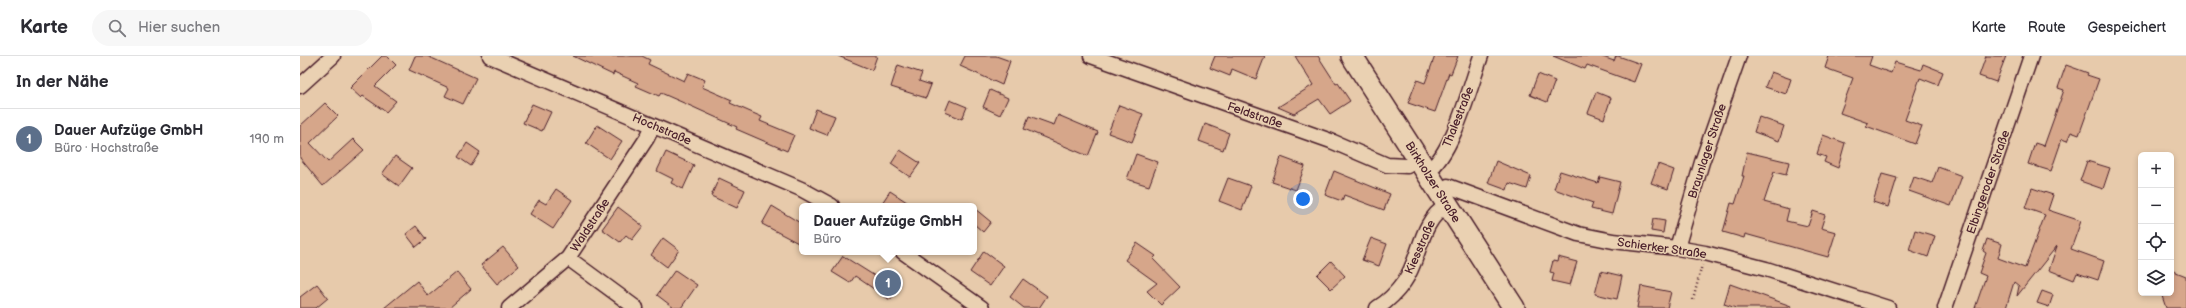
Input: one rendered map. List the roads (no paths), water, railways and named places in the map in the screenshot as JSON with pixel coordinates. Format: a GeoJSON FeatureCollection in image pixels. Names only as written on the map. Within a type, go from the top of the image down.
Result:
{"type":"FeatureCollection","features":[{"type":"Feature","properties":{"kind":"street"},"geometry":{"type":"LineString","coordinates":[[300,86],[333,56]]}},
{"type":"Feature","properties":{"kind":"street","name":"Hochstraße"},"geometry":{"type":"LineString","coordinates":[[490,56],[801,189],[827,203]]}},
{"type":"Feature","properties":{"kind":"street","name":"Feldstraße"},"geometry":{"type":"LineString","coordinates":[[1091,56],[1331,141],[1387,166],[1423,166]]}},
{"type":"Feature","properties":{"kind":"street","name":"Birkholzer Straße"},"geometry":{"type":"LineString","coordinates":[[1352,56],[1514,308]]}},
{"type":"Feature","properties":{"kind":"street","name":"Thalestraße"},"geometry":{"type":"LineString","coordinates":[[1423,166],[1436,166],[1448,145],[1481,56]]}},
{"type":"Feature","properties":{"kind":"street","name":"Braunlager Straße"},"geometry":{"type":"LineString","coordinates":[[1676,248],[1704,158],[1739,56]]}},
{"type":"Feature","properties":{"kind":"street","name":"Elbingeroder Straße"},"geometry":{"type":"LineString","coordinates":[[1945,308],[2031,56]]}},
{"type":"Feature","properties":{"kind":"street","name":"Waldstraße"},"geometry":{"type":"LineString","coordinates":[[509,308],[568,258],[647,138],[653,126]]}},
{"type":"Feature","properties":{"kind":"street","name":"Schierker Straße"},"geometry":{"type":"LineString","coordinates":[[1443,198],[1448,186],[1578,234],[1613,241],[1676,248],[1705,253],[1766,269],[1888,308]]}},
{"type":"Feature","properties":{"kind":"street","name":"Kiesstraße"},"geometry":{"type":"LineString","coordinates":[[1377,308],[1384,304],[1405,282],[1427,228],[1443,198]]}},
{"type":"Feature","properties":{"kind":"street"},"geometry":{"type":"LineString","coordinates":[[907,255],[982,308]]}},
{"type":"Feature","properties":{"kind":"street"},"geometry":{"type":"LineString","coordinates":[[568,258],[636,308]]}},
{"type":"Feature","properties":{"kind":"place","name":"Dauer Aufzüge GmbH"},"geometry":{"type":"Point","coordinates":[888,283]}}]}
